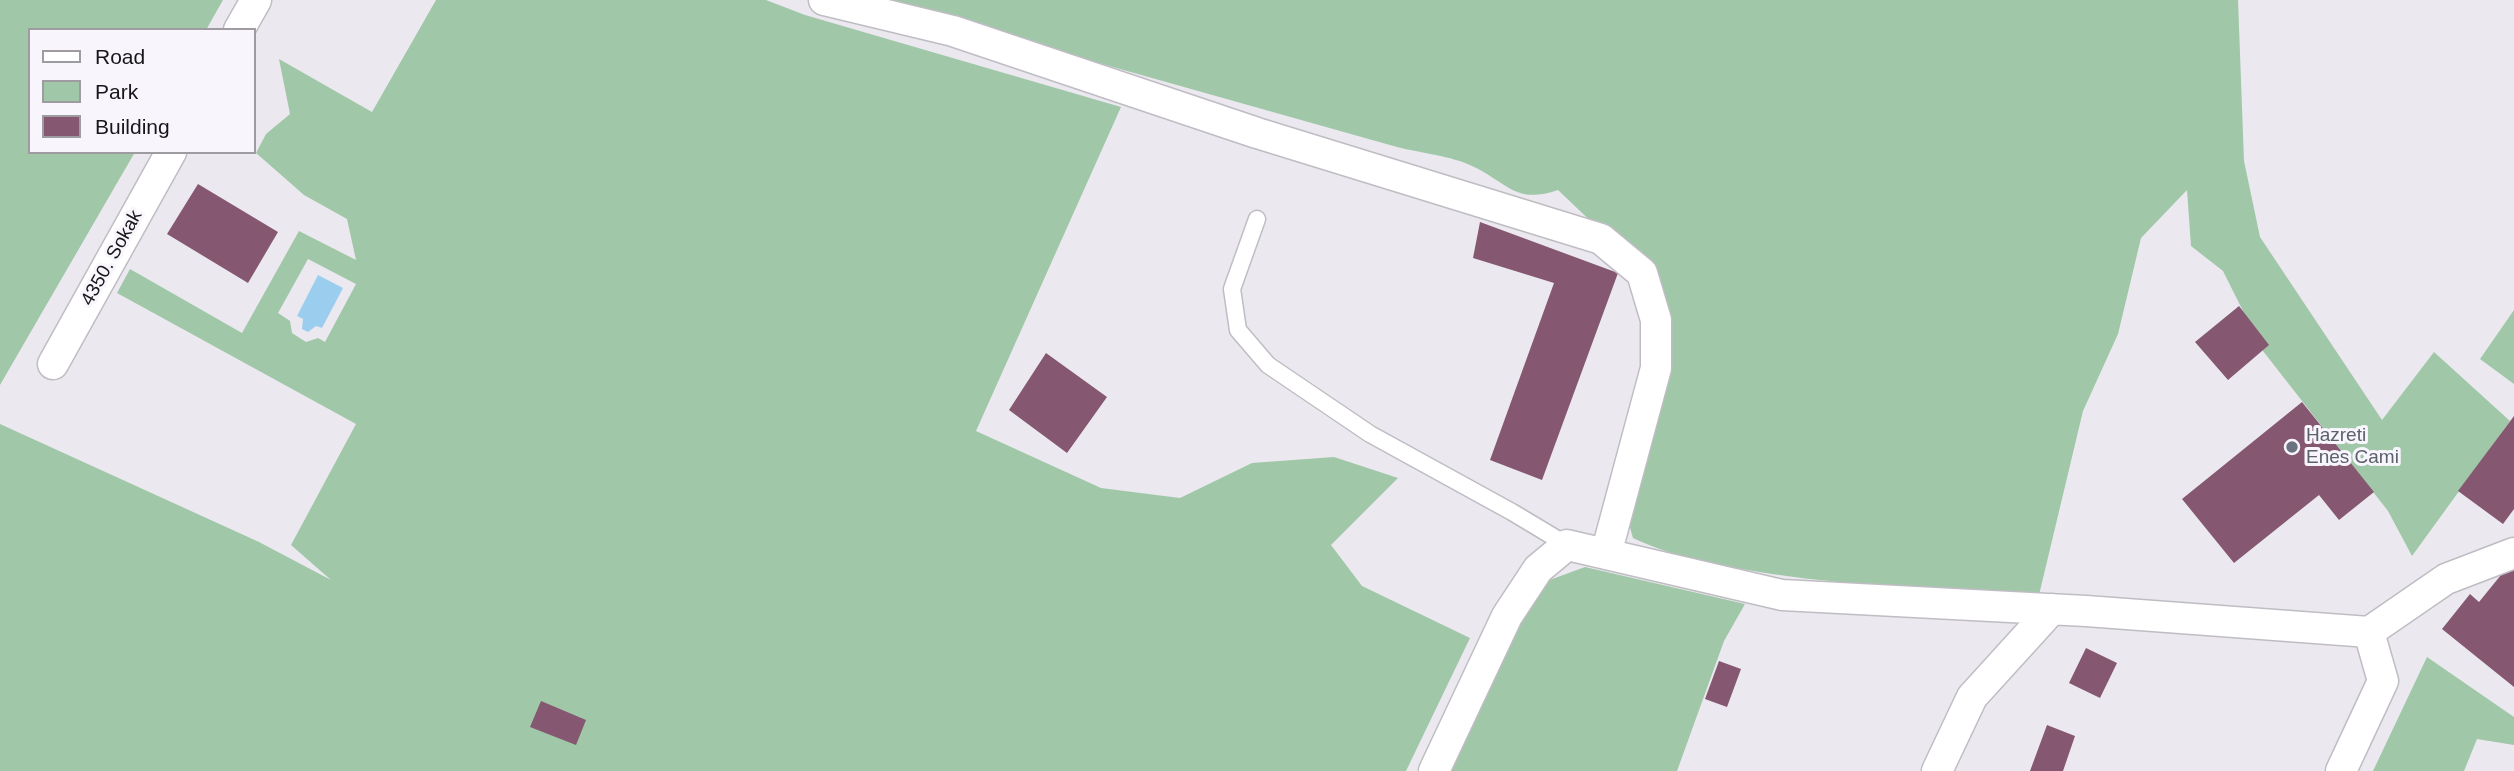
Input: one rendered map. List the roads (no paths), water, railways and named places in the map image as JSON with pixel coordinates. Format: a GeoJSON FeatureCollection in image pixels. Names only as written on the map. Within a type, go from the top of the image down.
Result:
{"type":"FeatureCollection","features":[{"type":"Feature","properties":{"kind":"street"},"geometry":{"type":"LineString","coordinates":[[240,28],[256,0]]}},
{"type":"Feature","properties":{"kind":"street"},"geometry":{"type":"LineString","coordinates":[[824,0],[953,31],[1257,133],[1601,239],[1642,273],[1656,320],[1656,368],[1606,554]]}},
{"type":"Feature","properties":{"kind":"street","name":"4350. Sokak"},"geometry":{"type":"LineString","coordinates":[[54,363],[170,154]]}},
{"type":"Feature","properties":{"kind":"street"},"geometry":{"type":"LineString","coordinates":[[1433,771],[1507,616],[1538,569],[1567,545],[1782,595],[2052,609],[2369,632],[2446,579],[2514,553]]}},
{"type":"Feature","properties":{"kind":"street"},"geometry":{"type":"LineString","coordinates":[[1937,771],[1972,697],[2052,609]]}},
{"type":"Feature","properties":{"kind":"street"},"geometry":{"type":"LineString","coordinates":[[2341,771],[2382,681],[2369,632]]}},
{"type":"Feature","properties":{"kind":"lane"},"geometry":{"type":"LineString","coordinates":[[1257,219],[1232,289],[1238,330],[1268,365],[1370,434],[1567,545]]}},
{"type":"Feature","properties":{"kind":"water"},"geometry":{"type":"Polygon","coordinates":[[[318,275],[343,288],[322,328],[316,326],[308,332],[302,329],[303,319],[297,316],[318,275]]]}},
{"type":"Feature","properties":{"kind":"place","name":"Hazreti Enes Cami"},"geometry":{"type":"Point","coordinates":[2292,447]}}]}
